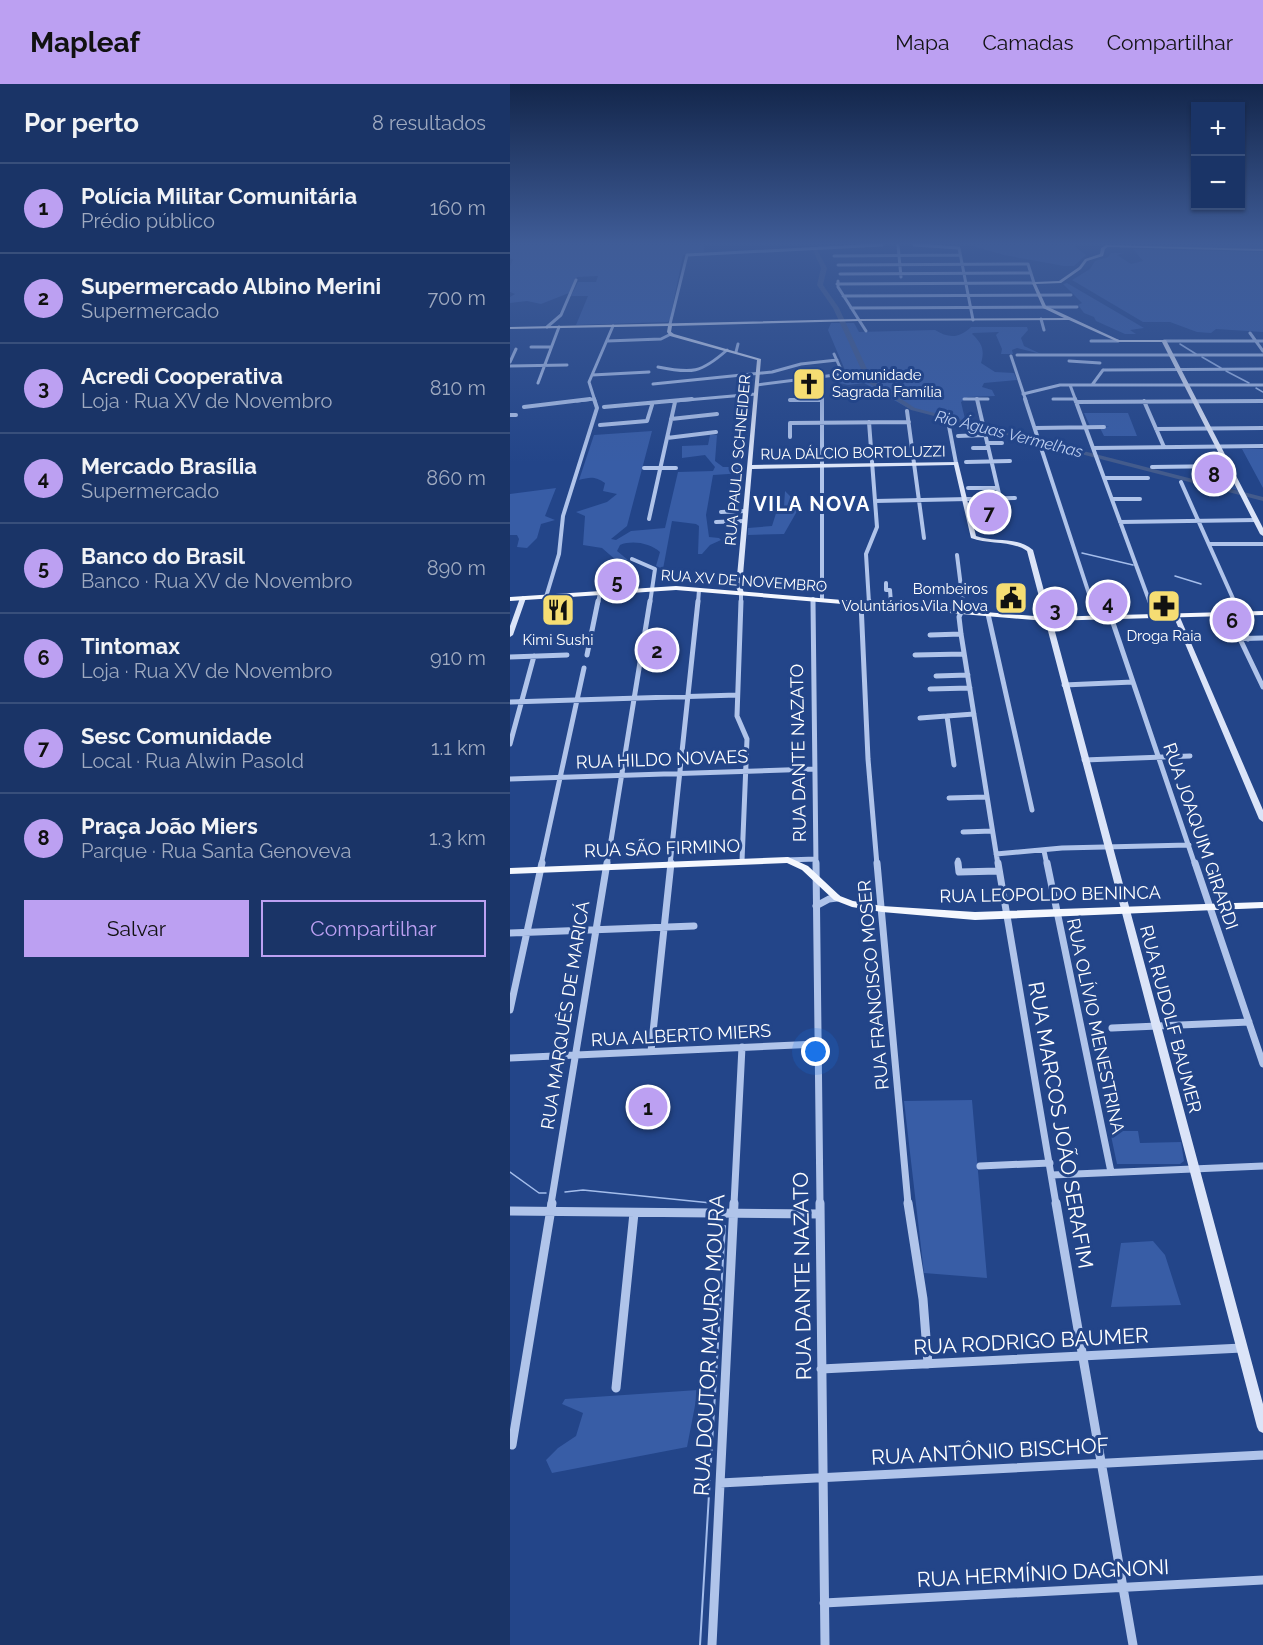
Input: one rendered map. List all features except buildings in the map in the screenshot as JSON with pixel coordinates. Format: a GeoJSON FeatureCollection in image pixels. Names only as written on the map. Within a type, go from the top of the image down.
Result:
{"type":"FeatureCollection","features":[{"type":"Feature","properties":{"kind":"main road","name":"RUA XV DE NOVEMBRO"},"geometry":{"type":"LineString","coordinates":[[510,598],[651,589],[741,593],[1046,618],[1263,613]]}},
{"type":"Feature","properties":{"kind":"main road","name":"RUA LEOPOLDO BENINCA"},"geometry":{"type":"LineString","coordinates":[[782,860],[800,865],[837,898],[852,904],[882,909],[956,915],[1006,915],[1263,905]]}},
{"type":"Feature","properties":{"kind":"main road","name":"RUA SÃO FIRMINO"},"geometry":{"type":"LineString","coordinates":[[510,871],[782,860]]}},
{"type":"Feature","properties":{"kind":"street"},"geometry":{"type":"LineString","coordinates":[[547,327],[558,318]]}},
{"type":"Feature","properties":{"kind":"street"},"geometry":{"type":"LineString","coordinates":[[607,341],[658,339],[671,334],[669,332],[672,318]]}},
{"type":"Feature","properties":{"kind":"street"},"geometry":{"type":"LineString","coordinates":[[1041,319],[1044,330]]}},
{"type":"Feature","properties":{"kind":"street"},"geometry":{"type":"LineString","coordinates":[[510,328],[859,320],[1072,319],[1118,341]]}},
{"type":"Feature","properties":{"kind":"street"},"geometry":{"type":"LineString","coordinates":[[859,320],[866,331]]}},
{"type":"Feature","properties":{"kind":"street"},"geometry":{"type":"LineString","coordinates":[[546,597],[559,555],[563,516],[597,408],[588,385],[613,326]]}},
{"type":"Feature","properties":{"kind":"street"},"geometry":{"type":"LineString","coordinates":[[538,383],[559,327]]}},
{"type":"Feature","properties":{"kind":"street"},"geometry":{"type":"LineString","coordinates":[[1017,355],[1263,353],[1250,333]]}},
{"type":"Feature","properties":{"kind":"street","name":"RUA PAULO SCHNEIDER"},"geometry":{"type":"LineString","coordinates":[[671,334],[759,358],[739,587],[741,593]]}},
{"type":"Feature","properties":{"kind":"street"},"geometry":{"type":"LineString","coordinates":[[1091,341],[1263,340]]}},
{"type":"Feature","properties":{"kind":"street"},"geometry":{"type":"LineString","coordinates":[[1164,341],[1263,534]]}},
{"type":"Feature","properties":{"kind":"street"},"geometry":{"type":"LineString","coordinates":[[736,352],[738,344]]}},
{"type":"Feature","properties":{"kind":"street"},"geometry":{"type":"LineString","coordinates":[[531,347],[551,347]]}},
{"type":"Feature","properties":{"kind":"street"},"geometry":{"type":"LineString","coordinates":[[516,349],[510,364],[567,365]]}},
{"type":"Feature","properties":{"kind":"street"},"geometry":{"type":"LineString","coordinates":[[658,367],[681,372],[703,370],[728,350]]}},
{"type":"Feature","properties":{"kind":"street"},"geometry":{"type":"LineString","coordinates":[[757,385],[843,374],[834,354]]}},
{"type":"Feature","properties":{"kind":"street"},"geometry":{"type":"LineString","coordinates":[[1092,385],[1102,370],[1097,355]]}},
{"type":"Feature","properties":{"kind":"street"},"geometry":{"type":"LineString","coordinates":[[1011,356],[1097,618]]}},
{"type":"Feature","properties":{"kind":"street"},"geometry":{"type":"LineString","coordinates":[[653,384],[758,374],[801,364],[837,360]]}},
{"type":"Feature","properties":{"kind":"street"},"geometry":{"type":"LineString","coordinates":[[1069,361],[1100,363]]}},
{"type":"Feature","properties":{"kind":"street"},"geometry":{"type":"LineString","coordinates":[[1102,370],[1263,369]]}},
{"type":"Feature","properties":{"kind":"street"},"geometry":{"type":"LineString","coordinates":[[592,375],[649,372]]}},
{"type":"Feature","properties":{"kind":"street"},"geometry":{"type":"LineString","coordinates":[[822,377],[822,600]]}},
{"type":"Feature","properties":{"kind":"street"},"geometry":{"type":"LineString","coordinates":[[1023,394],[1047,386],[1070,385],[1263,385]]}},
{"type":"Feature","properties":{"kind":"street"},"geometry":{"type":"LineString","coordinates":[[1070,385],[1155,616]]}},
{"type":"Feature","properties":{"kind":"street"},"geometry":{"type":"LineString","coordinates":[[604,407],[756,394]]}},
{"type":"Feature","properties":{"kind":"street"},"geometry":{"type":"LineString","coordinates":[[524,407],[594,399]]}},
{"type":"Feature","properties":{"kind":"street"},"geometry":{"type":"LineString","coordinates":[[964,399],[988,399]]}},
{"type":"Feature","properties":{"kind":"street"},"geometry":{"type":"LineString","coordinates":[[977,399],[1000,498]]}},
{"type":"Feature","properties":{"kind":"street"},"geometry":{"type":"LineString","coordinates":[[1053,399],[1263,402]]}},
{"type":"Feature","properties":{"kind":"street"},"geometry":{"type":"LineString","coordinates":[[790,400],[822,400]]}},
{"type":"Feature","properties":{"kind":"street"},"geometry":{"type":"LineString","coordinates":[[649,519],[675,402]]}},
{"type":"Feature","properties":{"kind":"street"},"geometry":{"type":"LineString","coordinates":[[1144,402],[1164,447]]}},
{"type":"Feature","properties":{"kind":"street"},"geometry":{"type":"LineString","coordinates":[[600,425],[647,421],[653,404]]}},
{"type":"Feature","properties":{"kind":"street"},"geometry":{"type":"LineString","coordinates":[[908,411],[924,538]]}},
{"type":"Feature","properties":{"kind":"street"},"geometry":{"type":"LineString","coordinates":[[671,419],[717,414]]}},
{"type":"Feature","properties":{"kind":"street"},"geometry":{"type":"LineString","coordinates":[[510,415],[516,415]]}},
{"type":"Feature","properties":{"kind":"street"},"geometry":{"type":"LineString","coordinates":[[948,421],[964,499]]}},
{"type":"Feature","properties":{"kind":"street","name":"RUA FRANCISCO MOSER"},"geometry":{"type":"LineString","coordinates":[[869,422],[877,527],[866,554],[868,759],[909,1213],[923,1299],[928,1364]]}},
{"type":"Feature","properties":{"kind":"street"},"geometry":{"type":"LineString","coordinates":[[790,437],[790,423],[909,422]]}},
{"type":"Feature","properties":{"kind":"street"},"geometry":{"type":"LineString","coordinates":[[1035,428],[1104,427]]}},
{"type":"Feature","properties":{"kind":"street"},"geometry":{"type":"LineString","coordinates":[[1156,429],[1263,428]]}},
{"type":"Feature","properties":{"kind":"street"},"geometry":{"type":"LineString","coordinates":[[667,438],[716,432]]}},
{"type":"Feature","properties":{"kind":"street"},"geometry":{"type":"LineString","coordinates":[[958,435],[985,435]]}},
{"type":"Feature","properties":{"kind":"street"},"geometry":{"type":"LineString","coordinates":[[973,448],[1002,443]]}},
{"type":"Feature","properties":{"kind":"street"},"geometry":{"type":"LineString","coordinates":[[1093,448],[1263,446]]}},
{"type":"Feature","properties":{"kind":"street"},"geometry":{"type":"LineString","coordinates":[[966,462],[1010,461]]}},
{"type":"Feature","properties":{"kind":"street","name":"RUA DÁLCIO BORTOLUZZI"},"geometry":{"type":"LineString","coordinates":[[750,467],[957,463]]}},
{"type":"Feature","properties":{"kind":"street"},"geometry":{"type":"LineString","coordinates":[[1152,466],[1228,466]]}},
{"type":"Feature","properties":{"kind":"street"},"geometry":{"type":"LineString","coordinates":[[644,468],[676,468]]}},
{"type":"Feature","properties":{"kind":"street"},"geometry":{"type":"LineString","coordinates":[[1104,478],[1148,478]]}},
{"type":"Feature","properties":{"kind":"street"},"geometry":{"type":"LineString","coordinates":[[1182,482],[1248,639]]}},
{"type":"Feature","properties":{"kind":"street"},"geometry":{"type":"LineString","coordinates":[[968,488],[997,488]]}},
{"type":"Feature","properties":{"kind":"street"},"geometry":{"type":"LineString","coordinates":[[875,501],[1015,498]]}},
{"type":"Feature","properties":{"kind":"street","name":"RUA RUDOLF BAUMER"},"geometry":{"type":"LineString","coordinates":[[964,499],[973,537],[983,541],[1023,546],[1031,552],[1046,618],[1263,1427]]}},
{"type":"Feature","properties":{"kind":"street"},"geometry":{"type":"LineString","coordinates":[[1112,499],[1140,499]]}},
{"type":"Feature","properties":{"kind":"street"},"geometry":{"type":"LineString","coordinates":[[721,512],[746,511]]}},
{"type":"Feature","properties":{"kind":"street"},"geometry":{"type":"LineString","coordinates":[[1120,522],[1256,520]]}},
{"type":"Feature","properties":{"kind":"street"},"geometry":{"type":"LineString","coordinates":[[716,522],[745,521]]}},
{"type":"Feature","properties":{"kind":"street"},"geometry":{"type":"LineString","coordinates":[[1209,544],[1263,544]]}},
{"type":"Feature","properties":{"kind":"street","name":"RUA MARCOS JOÃO SERAFIM"},"geometry":{"type":"LineString","coordinates":[[957,555],[963,607],[959,617],[961,634],[992,831],[1133,1645]]}},
{"type":"Feature","properties":{"kind":"street"},"geometry":{"type":"LineString","coordinates":[[632,559],[655,569],[651,589]]}},
{"type":"Feature","properties":{"kind":"street"},"geometry":{"type":"LineString","coordinates":[[886,584],[886,590],[890,590],[891,606]]}},
{"type":"Feature","properties":{"kind":"street","name":"RUA MARQUÊS DE MARICÁ"},"geometry":{"type":"LineString","coordinates":[[512,1445],[651,589]]}},
{"type":"Feature","properties":{"kind":"street"},"geometry":{"type":"LineString","coordinates":[[651,1051],[699,590]]}},
{"type":"Feature","properties":{"kind":"street"},"geometry":{"type":"LineString","coordinates":[[587,655],[600,593]]}},
{"type":"Feature","properties":{"kind":"street"},"geometry":{"type":"LineString","coordinates":[[741,593],[737,719],[747,739],[742,861]]}},
{"type":"Feature","properties":{"kind":"street"},"geometry":{"type":"LineString","coordinates":[[510,634],[523,598]]}},
{"type":"Feature","properties":{"kind":"street","name":"RUA DANTE NAZATO"},"geometry":{"type":"LineString","coordinates":[[813,599],[825,1645]]}},
{"type":"Feature","properties":{"kind":"street"},"geometry":{"type":"LineString","coordinates":[[988,614],[1032,810]]}},
{"type":"Feature","properties":{"kind":"street"},"geometry":{"type":"LineString","coordinates":[[1176,615],[1263,819]]}},
{"type":"Feature","properties":{"kind":"street","name":"RUA JOAQUIM GIRARDI"},"geometry":{"type":"LineString","coordinates":[[1111,617],[1263,1064]]}},
{"type":"Feature","properties":{"kind":"street"},"geometry":{"type":"LineString","coordinates":[[930,635],[961,634]]}},
{"type":"Feature","properties":{"kind":"street"},"geometry":{"type":"LineString","coordinates":[[1226,639],[1263,638]]}},
{"type":"Feature","properties":{"kind":"street"},"geometry":{"type":"LineString","coordinates":[[1240,639],[1263,687]]}},
{"type":"Feature","properties":{"kind":"street"},"geometry":{"type":"LineString","coordinates":[[915,656],[964,654]]}},
{"type":"Feature","properties":{"kind":"street"},"geometry":{"type":"LineString","coordinates":[[510,657],[567,655]]}},
{"type":"Feature","properties":{"kind":"street"},"geometry":{"type":"LineString","coordinates":[[510,744],[534,656]]}},
{"type":"Feature","properties":{"kind":"street"},"geometry":{"type":"LineString","coordinates":[[510,1010],[584,668]]}},
{"type":"Feature","properties":{"kind":"street"},"geometry":{"type":"LineString","coordinates":[[936,676],[968,675]]}},
{"type":"Feature","properties":{"kind":"street"},"geometry":{"type":"LineString","coordinates":[[1064,685],[1133,682]]}},
{"type":"Feature","properties":{"kind":"street"},"geometry":{"type":"LineString","coordinates":[[930,688],[970,688]]}},
{"type":"Feature","properties":{"kind":"street"},"geometry":{"type":"LineString","coordinates":[[510,702],[737,695]]}},
{"type":"Feature","properties":{"kind":"street"},"geometry":{"type":"LineString","coordinates":[[920,718],[974,714]]}},
{"type":"Feature","properties":{"kind":"street"},"geometry":{"type":"LineString","coordinates":[[947,716],[954,765]]}},
{"type":"Feature","properties":{"kind":"street"},"geometry":{"type":"LineString","coordinates":[[1084,760],[1190,756]]}},
{"type":"Feature","properties":{"kind":"street","name":"RUA HILDO NOVAES"},"geometry":{"type":"LineString","coordinates":[[510,779],[815,769]]}},
{"type":"Feature","properties":{"kind":"street"},"geometry":{"type":"LineString","coordinates":[[949,798],[987,798]]}},
{"type":"Feature","properties":{"kind":"street"},"geometry":{"type":"LineString","coordinates":[[963,832],[992,831]]}},
{"type":"Feature","properties":{"kind":"street"},"geometry":{"type":"LineString","coordinates":[[996,854],[1062,848],[1189,845]]}},
{"type":"Feature","properties":{"kind":"street","name":"RUA OLÍVIO MENESTRINA"},"geometry":{"type":"LineString","coordinates":[[1044,851],[1111,1172]]}},
{"type":"Feature","properties":{"kind":"street","name":"RUA SÃO FIRMINO"},"geometry":{"type":"LineString","coordinates":[[782,860],[816,859]]}},
{"type":"Feature","properties":{"kind":"street"},"geometry":{"type":"LineString","coordinates":[[958,860],[959,872],[999,871]]}},
{"type":"Feature","properties":{"kind":"street"},"geometry":{"type":"LineString","coordinates":[[816,906],[829,899],[837,898]]}},
{"type":"Feature","properties":{"kind":"street"},"geometry":{"type":"LineString","coordinates":[[510,933],[694,926]]}},
{"type":"Feature","properties":{"kind":"street"},"geometry":{"type":"LineString","coordinates":[[1112,1028],[1249,1022]]}},
{"type":"Feature","properties":{"kind":"street","name":"RUA ALBERTO MIERS"},"geometry":{"type":"LineString","coordinates":[[510,1058],[818,1044]]}},
{"type":"Feature","properties":{"kind":"street","name":"RUA DOUTOR MAURO MOURA"},"geometry":{"type":"LineString","coordinates":[[712,1645],[742,1047]]}},
{"type":"Feature","properties":{"kind":"street"},"geometry":{"type":"LineString","coordinates":[[980,1166],[1050,1163]]}},
{"type":"Feature","properties":{"kind":"street"},"geometry":{"type":"LineString","coordinates":[[1052,1175],[1263,1166]]}},
{"type":"Feature","properties":{"kind":"street"},"geometry":{"type":"LineString","coordinates":[[510,1211],[733,1216],[820,1214]]}},
{"type":"Feature","properties":{"kind":"street"},"geometry":{"type":"LineString","coordinates":[[616,1388],[634,1213]]}},
{"type":"Feature","properties":{"kind":"street","name":"RUA RODRIGO BAUMER"},"geometry":{"type":"LineString","coordinates":[[821,1369],[1242,1348]]}},
{"type":"Feature","properties":{"kind":"street","name":"RUA ANTÔNIO BISCHOF"},"geometry":{"type":"LineString","coordinates":[[720,1483],[1263,1455]]}},
{"type":"Feature","properties":{"kind":"street","name":"RUA HERMÍNIO DAGNONI"},"geometry":{"type":"LineString","coordinates":[[824,1603],[1263,1580]]}},
{"type":"Feature","properties":{"kind":"shaded area"},"geometry":{"type":"Polygon","coordinates":[[[579,318],[670,318],[668,322],[576,325],[579,318]]]}},
{"type":"Feature","properties":{"kind":"shaded area"},"geometry":{"type":"Polygon","coordinates":[[[1094,318],[1127,318],[1144,328],[1130,330],[1136,334],[1125,334],[1096,321],[1094,318]]]}},
{"type":"Feature","properties":{"kind":"shaded area"},"geometry":{"type":"Polygon","coordinates":[[[1136,318],[1263,318],[1263,332],[1216,329],[1211,333],[1197,332],[1170,322],[1143,322],[1136,318]]]}},
{"type":"Feature","properties":{"kind":"shaded area"},"geometry":{"type":"Polygon","coordinates":[[[831,323],[854,323],[859,332],[935,330],[944,335],[953,336],[962,334],[971,327],[1027,327],[1028,330],[1021,338],[1024,346],[1041,354],[1017,348],[1012,350],[1013,354],[1001,354],[1002,349],[996,335],[999,332],[973,333],[982,347],[981,363],[995,372],[1014,373],[1017,380],[984,383],[982,387],[992,390],[995,396],[968,397],[961,402],[966,423],[908,408],[864,383],[848,385],[839,383],[841,378],[847,378],[847,375],[828,330],[831,323]]]}},
{"type":"Feature","properties":{"kind":"shaded area"},"geometry":{"type":"Polygon","coordinates":[[[1084,413],[1128,413],[1137,436],[1104,436],[1100,428],[1109,426],[1090,426],[1084,413]]]}},
{"type":"Feature","properties":{"kind":"shaded area"},"geometry":{"type":"Polygon","coordinates":[[[652,431],[627,526],[611,539],[616,540],[631,531],[665,528],[678,472],[713,471],[715,467],[705,455],[682,458],[682,446],[708,445],[710,435],[717,435],[715,461],[723,467],[744,467],[744,473],[713,475],[706,515],[709,537],[721,540],[710,545],[702,554],[698,554],[699,526],[672,521],[663,569],[656,566],[660,552],[646,545],[630,543],[620,545],[617,551],[628,560],[617,561],[602,548],[583,545],[585,516],[576,512],[607,502],[617,494],[603,491],[605,483],[598,479],[579,480],[594,435],[652,431]]]}},
{"type":"Feature","properties":{"kind":"shaded area"},"geometry":{"type":"Polygon","coordinates":[[[1242,449],[1263,449],[1263,488],[1242,449]]]}},
{"type":"Feature","properties":{"kind":"shaded area"},"geometry":{"type":"Polygon","coordinates":[[[1197,467],[1225,467],[1237,490],[1203,481],[1197,467]]]}},
{"type":"Feature","properties":{"kind":"shaded area"},"geometry":{"type":"Polygon","coordinates":[[[556,488],[545,516],[555,520],[541,524],[537,538],[527,548],[517,547],[519,539],[517,535],[510,535],[510,494],[556,488]]]}},
{"type":"Feature","properties":{"kind":"shaded area"},"geometry":{"type":"Polygon","coordinates":[[[785,491],[800,506],[784,534],[748,535],[748,528],[772,526],[778,507],[784,506],[785,491]]]}},
{"type":"Feature","properties":{"kind":"shaded area"},"geometry":{"type":"Polygon","coordinates":[[[972,1100],[987,1278],[924,1273],[904,1101],[972,1100]]]}},
{"type":"Feature","properties":{"kind":"shaded area"},"geometry":{"type":"Polygon","coordinates":[[[1110,1131],[1138,1131],[1140,1143],[1181,1142],[1184,1161],[1180,1164],[1117,1164],[1110,1131]]]}},
{"type":"Feature","properties":{"kind":"shaded area"},"geometry":{"type":"Polygon","coordinates":[[[1153,1241],[1165,1255],[1181,1305],[1111,1307],[1121,1243],[1153,1241]]]}},
{"type":"Feature","properties":{"kind":"shaded area"},"geometry":{"type":"Polygon","coordinates":[[[698,1390],[687,1447],[552,1473],[546,1460],[558,1448],[576,1436],[583,1413],[562,1404],[565,1399],[698,1390]]]}},
{"type":"Feature","properties":{"kind":"waterway","name":"Rio Águas Vermelhas"},"geometry":{"type":"LineString","coordinates":[[840,318],[869,381],[913,409],[1263,499]]}},
{"type":"Feature","properties":{"kind":"waterway"},"geometry":{"type":"LineString","coordinates":[[1180,344],[1196,354]]}},
{"type":"Feature","properties":{"kind":"waterway"},"geometry":{"type":"LineString","coordinates":[[1202,357],[1221,368]]}},
{"type":"Feature","properties":{"kind":"waterway"},"geometry":{"type":"LineString","coordinates":[[1226,371],[1249,383]]}},
{"type":"Feature","properties":{"kind":"waterway"},"geometry":{"type":"LineString","coordinates":[[1256,388],[1263,392]]}},
{"type":"Feature","properties":{"kind":"waterway"},"geometry":{"type":"LineString","coordinates":[[1082,553],[1133,565]]}},
{"type":"Feature","properties":{"kind":"waterway"},"geometry":{"type":"LineString","coordinates":[[1175,576],[1201,584]]}},
{"type":"Feature","properties":{"kind":"waterway"},"geometry":{"type":"LineString","coordinates":[[510,1172],[539,1193],[546,1193]]}},
{"type":"Feature","properties":{"kind":"waterway"},"geometry":{"type":"LineString","coordinates":[[565,1192],[583,1190],[721,1204]]}},
{"type":"Feature","properties":{"kind":"waterway"},"geometry":{"type":"LineString","coordinates":[[700,1645],[725,1226]]}},
{"type":"Feature","properties":{"kind":"place","name":"Comunidade Sagrada Família"},"geometry":{"type":"Point","coordinates":[809,384]}},
{"type":"Feature","properties":{"kind":"place","name":"Praça João Miers"},"geometry":{"type":"Point","coordinates":[1214,474]}},
{"type":"Feature","properties":{"kind":"place","name":"Sesc Comunidade"},"geometry":{"type":"Point","coordinates":[989,512]}},
{"type":"Feature","properties":{"kind":"place","name":"Banco do Brasil"},"geometry":{"type":"Point","coordinates":[617,581]}},
{"type":"Feature","properties":{"kind":"place","name":"Bombeiros Voluntários Vila Nova"},"geometry":{"type":"Point","coordinates":[1011,598]}},
{"type":"Feature","properties":{"kind":"place","name":"Mercado Brasília"},"geometry":{"type":"Point","coordinates":[1108,602]}},
{"type":"Feature","properties":{"kind":"place","name":"Droga Raia"},"geometry":{"type":"Point","coordinates":[1164,606]}},
{"type":"Feature","properties":{"kind":"place","name":"Acredi Cooperativa"},"geometry":{"type":"Point","coordinates":[1055,609]}},
{"type":"Feature","properties":{"kind":"place","name":"Kimi Sushi"},"geometry":{"type":"Point","coordinates":[558,610]}},
{"type":"Feature","properties":{"kind":"place","name":"Tintomax"},"geometry":{"type":"Point","coordinates":[1232,620]}},
{"type":"Feature","properties":{"kind":"place","name":"Supermercado Albino Merini"},"geometry":{"type":"Point","coordinates":[657,650]}},
{"type":"Feature","properties":{"kind":"place","name":"Polícia Militar Comunitária"},"geometry":{"type":"Point","coordinates":[648,1107]}},
{"type":"Feature","properties":{"kind":"district","name":"VILA NOVA"},"geometry":{"type":"Point","coordinates":[812,504]}}]}
